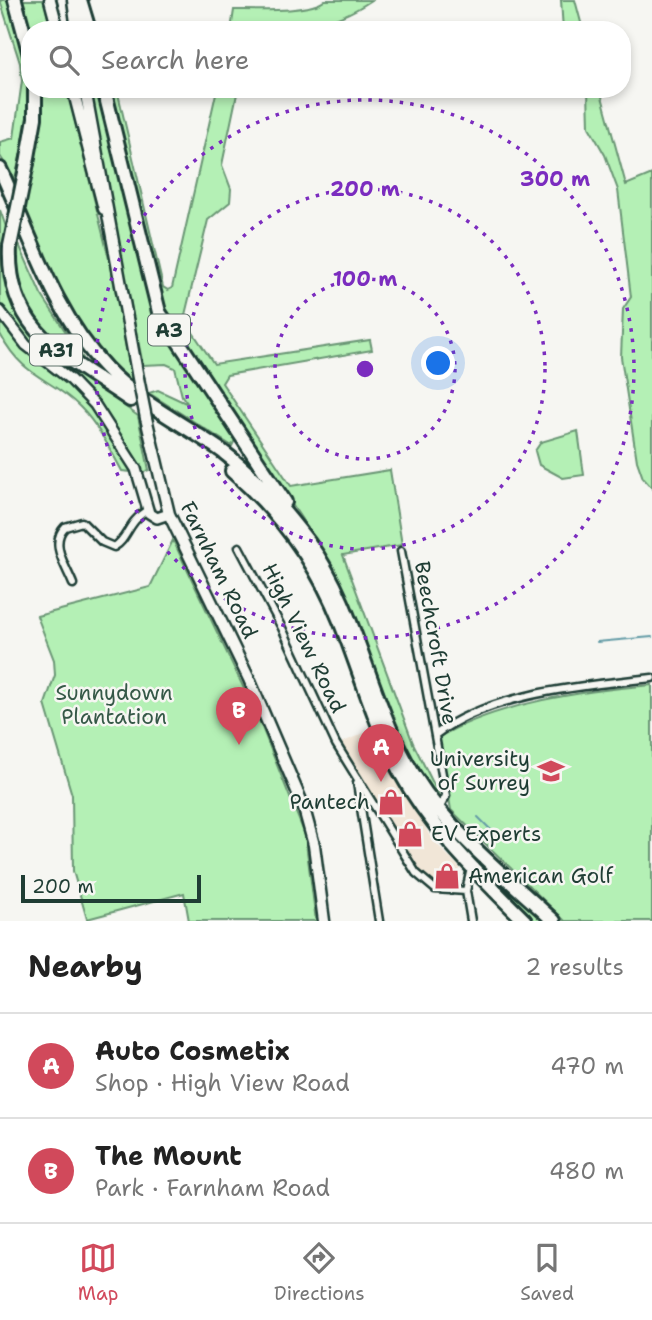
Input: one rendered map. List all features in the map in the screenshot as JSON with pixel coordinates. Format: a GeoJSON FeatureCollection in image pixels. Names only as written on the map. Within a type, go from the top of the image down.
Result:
{"type":"FeatureCollection","features":[{"type":"Feature","properties":{"kind":"highway"},"geometry":{"type":"LineString","coordinates":[[15,0],[21,22]]}},
{"type":"Feature","properties":{"kind":"highway"},"geometry":{"type":"LineString","coordinates":[[80,0],[86,21]]}},
{"type":"Feature","properties":{"kind":"highway","name":"A31"},"geometry":{"type":"LineString","coordinates":[[35,98],[35,118],[10,246],[12,288],[33,328],[48,344],[130,400]]}},
{"type":"Feature","properties":{"kind":"highway","name":"A3"},"geometry":{"type":"LineString","coordinates":[[106,98],[159,312],[274,485],[344,606],[399,750],[433,814],[555,921]]}},
{"type":"Feature","properties":{"kind":"highway","name":"A3"},"geometry":{"type":"LineString","coordinates":[[0,169],[45,275],[94,354],[134,392],[239,465],[279,505],[306,539]]}},
{"type":"Feature","properties":{"kind":"highway","name":"A3"},"geometry":{"type":"LineString","coordinates":[[0,190],[50,300],[87,357],[130,400],[233,471],[263,501],[304,552],[340,621],[385,741],[471,868],[525,921]]}},
{"type":"Feature","properties":{"kind":"main road"},"geometry":{"type":"LineString","coordinates":[[50,0],[56,21]]}},
{"type":"Feature","properties":{"kind":"main road"},"geometry":{"type":"LineString","coordinates":[[73,0],[76,21]]}},
{"type":"Feature","properties":{"kind":"main road","name":"Farnham Road"},"geometry":{"type":"LineString","coordinates":[[75,98],[99,196],[110,226]]}},
{"type":"Feature","properties":{"kind":"main road","name":"Farnham Road"},"geometry":{"type":"LineString","coordinates":[[87,98],[138,378],[169,514],[250,679],[303,805],[313,838],[324,921]]}},
{"type":"Feature","properties":{"kind":"street"},"geometry":{"type":"LineString","coordinates":[[0,311],[26,345],[71,380],[95,405],[136,469],[147,510],[157,518],[169,514]]}},
{"type":"Feature","properties":{"kind":"street"},"geometry":{"type":"LineString","coordinates":[[73,584],[58,546],[57,538],[65,527],[82,522],[102,542],[114,547],[124,539],[130,523],[147,510]]}},
{"type":"Feature","properties":{"kind":"street","name":"High View Road"},"geometry":{"type":"LineString","coordinates":[[239,547],[282,628],[321,716],[357,781],[422,880],[442,892],[466,891]]}},
{"type":"Feature","properties":{"kind":"street","name":"Beechcroft Drive"},"geometry":{"type":"LineString","coordinates":[[401,551],[446,796],[433,814]]}},
{"type":"Feature","properties":{"kind":"street"},"geometry":{"type":"LineString","coordinates":[[435,735],[477,713],[567,687],[652,678]]}},
{"type":"Feature","properties":{"kind":"street","name":"High View Road"},"geometry":{"type":"LineString","coordinates":[[357,781],[379,921]]}},
{"type":"Feature","properties":{"kind":"street"},"geometry":{"type":"LineString","coordinates":[[361,808],[372,804]]}},
{"type":"Feature","properties":{"kind":"street"},"geometry":{"type":"LineString","coordinates":[[471,868],[466,891],[471,921]]}},
{"type":"Feature","properties":{"kind":"shaded area"},"geometry":{"type":"Polygon","coordinates":[[[373,729],[431,838],[460,868],[459,886],[438,887],[421,873],[341,743],[373,729]]]}},
{"type":"Feature","properties":{"kind":"green space"},"geometry":{"type":"Polygon","coordinates":[[[0,0],[10,0],[21,45],[21,72],[0,0]]]}},
{"type":"Feature","properties":{"kind":"green space"},"geometry":{"type":"Polygon","coordinates":[[[20,0],[44,0],[49,21],[26,21],[20,0]]]}},
{"type":"Feature","properties":{"kind":"green space"},"geometry":{"type":"Polygon","coordinates":[[[325,0],[372,0],[329,21],[232,21],[234,10],[296,9],[325,0]]]}},
{"type":"Feature","properties":{"kind":"green space"},"geometry":{"type":"Polygon","coordinates":[[[561,0],[575,0],[581,21],[562,21],[561,0]]]}},
{"type":"Feature","properties":{"kind":"green space"},"geometry":{"type":"Polygon","coordinates":[[[21,88],[21,98],[30,98],[29,118],[15,179],[0,156],[0,142],[14,138],[21,88]]]}},
{"type":"Feature","properties":{"kind":"green space"},"geometry":{"type":"Polygon","coordinates":[[[40,98],[69,98],[112,271],[132,380],[119,372],[85,331],[52,273],[28,222],[24,198],[40,98]]]}},
{"type":"Feature","properties":{"kind":"green space"},"geometry":{"type":"Polygon","coordinates":[[[89,98],[100,98],[158,320],[235,440],[232,446],[149,393],[158,390],[188,404],[182,396],[175,368],[166,364],[143,365],[89,98]]]}},
{"type":"Feature","properties":{"kind":"green space"},"geometry":{"type":"Polygon","coordinates":[[[108,98],[119,98],[163,287],[168,290],[172,288],[215,98],[236,98],[222,165],[231,189],[230,202],[208,220],[184,319],[214,364],[370,340],[372,350],[227,375],[222,383],[291,486],[390,470],[402,545],[343,555],[413,743],[441,799],[432,793],[404,746],[354,612],[327,557],[162,310],[108,98]]]}},
{"type":"Feature","properties":{"kind":"green space"},"geometry":{"type":"Polygon","coordinates":[[[588,98],[602,98],[626,185],[652,174],[652,488],[643,478],[637,461],[621,357],[623,309],[631,297],[618,190],[605,155],[589,127],[588,98]]]}},
{"type":"Feature","properties":{"kind":"green space"},"geometry":{"type":"Polygon","coordinates":[[[0,210],[6,227],[4,269],[17,314],[42,345],[138,416],[149,470],[142,473],[122,471],[103,438],[80,407],[28,369],[9,349],[0,334],[0,210]]]}},
{"type":"Feature","properties":{"kind":"green space"},"geometry":{"type":"Polygon","coordinates":[[[17,240],[41,294],[90,369],[57,344],[32,316],[19,282],[17,240]]]}},
{"type":"Feature","properties":{"kind":"green space"},"geometry":{"type":"Polygon","coordinates":[[[578,431],[584,475],[563,478],[539,465],[535,451],[541,442],[578,431]]]}},
{"type":"Feature","properties":{"kind":"green space","name":"Sunnydown Plantation"},"geometry":{"type":"Polygon","coordinates":[[[173,540],[259,720],[305,835],[316,921],[189,921],[184,893],[87,919],[73,871],[72,795],[45,704],[55,675],[54,660],[37,616],[150,587],[173,540]]]}},
{"type":"Feature","properties":{"kind":"green space","name":"University of Surrey"},"geometry":{"type":"Polygon","coordinates":[[[652,685],[652,921],[565,921],[451,810],[439,737],[488,715],[542,700],[652,685]]]}},
{"type":"Feature","properties":{"kind":"green space"},"geometry":{"type":"Polygon","coordinates":[[[461,843],[547,921],[532,921],[488,879],[461,843]]]}},
{"type":"Feature","properties":{"kind":"waterway"},"geometry":{"type":"LineString","coordinates":[[597,642],[652,637]]}},
{"type":"Feature","properties":{"kind":"waterway"},"geometry":{"type":"LineString","coordinates":[[478,817],[494,833]]}},
{"type":"Feature","properties":{"kind":"place","name":"The Mount"},"geometry":{"type":"Point","coordinates":[239,745]}},
{"type":"Feature","properties":{"kind":"place","name":"University of Surrey"},"geometry":{"type":"Point","coordinates":[551,771]}},
{"type":"Feature","properties":{"kind":"place","name":"Auto Cosmetix"},"geometry":{"type":"Point","coordinates":[381,782]}},
{"type":"Feature","properties":{"kind":"place","name":"Pantech"},"geometry":{"type":"Point","coordinates":[391,802]}},
{"type":"Feature","properties":{"kind":"place","name":"EV Experts"},"geometry":{"type":"Point","coordinates":[410,834]}},
{"type":"Feature","properties":{"kind":"place","name":"American Golf"},"geometry":{"type":"Point","coordinates":[447,876]}}]}
